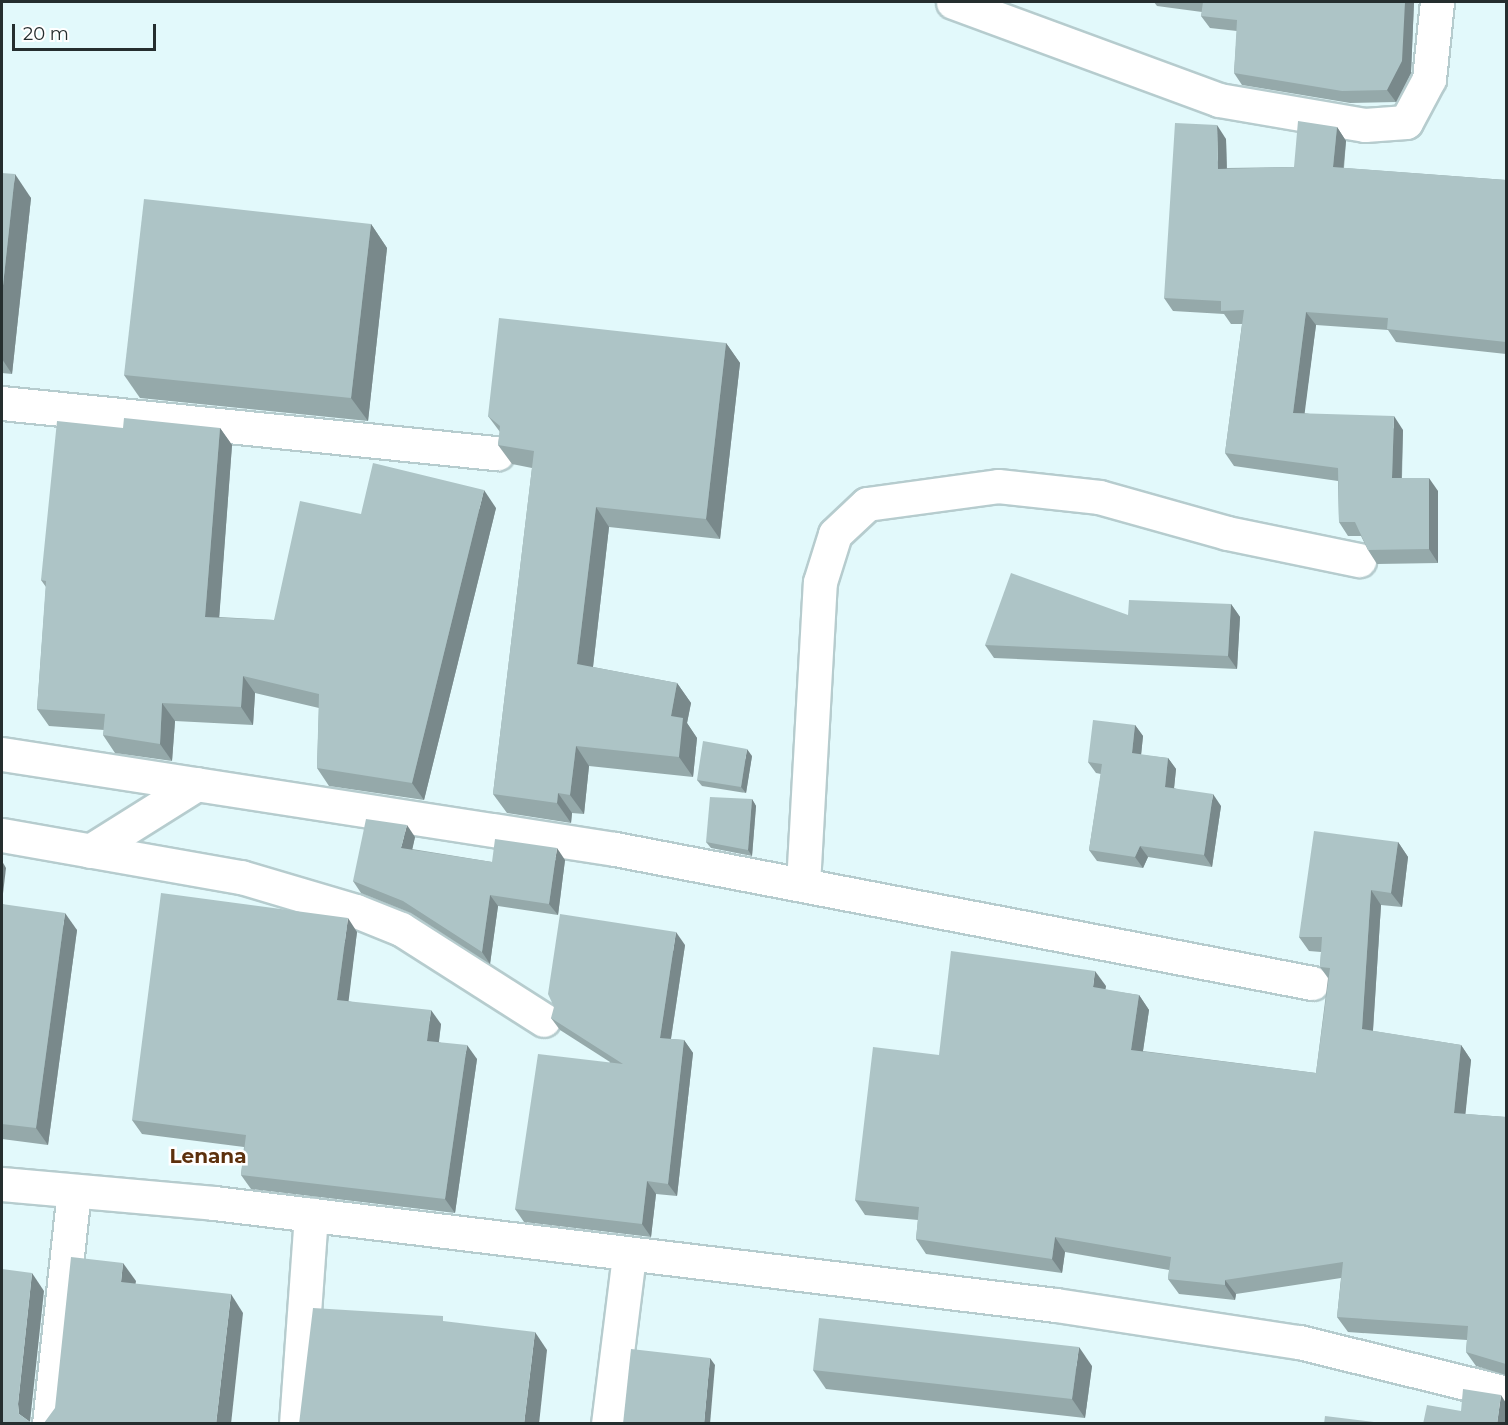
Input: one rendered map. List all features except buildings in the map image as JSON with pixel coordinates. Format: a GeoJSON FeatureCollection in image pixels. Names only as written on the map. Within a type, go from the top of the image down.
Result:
{"type":"FeatureCollection","features":[{"type":"Feature","properties":{"kind":"street"},"geometry":{"type":"LineString","coordinates":[[953,2],[1219,100],[1365,125],[1406,122],[1429,79],[1437,2]]}},
{"type":"Feature","properties":{"kind":"street"},"geometry":{"type":"LineString","coordinates":[[2,403],[496,453]]}},
{"type":"Feature","properties":{"kind":"street"},"geometry":{"type":"LineString","coordinates":[[803,884],[820,582],[835,534],[867,504],[998,486],[1098,496],[1227,533],[1359,560]]}},
{"type":"Feature","properties":{"kind":"street"},"geometry":{"type":"LineString","coordinates":[[2,754],[803,884],[1312,983]]}},
{"type":"Feature","properties":{"kind":"street"},"geometry":{"type":"LineString","coordinates":[[90,850],[197,784]]}},
{"type":"Feature","properties":{"kind":"street"},"geometry":{"type":"LineString","coordinates":[[2,835],[241,877],[356,911],[401,929],[544,1020]]}},
{"type":"Feature","properties":{"kind":"street"},"geometry":{"type":"LineString","coordinates":[[2,1184],[311,1215],[629,1255],[884,1282],[1299,1342],[1506,1394]]}},
{"type":"Feature","properties":{"kind":"street"},"geometry":{"type":"LineString","coordinates":[[50,1424],[74,1191]]}},
{"type":"Feature","properties":{"kind":"street"},"geometry":{"type":"LineString","coordinates":[[296,1424],[311,1215]]}},
{"type":"Feature","properties":{"kind":"street"},"geometry":{"type":"LineString","coordinates":[[608,1424],[629,1255]]}},
{"type":"Feature","properties":{"kind":"district","name":"Lenana"},"geometry":{"type":"Point","coordinates":[208,1156]}}]}
